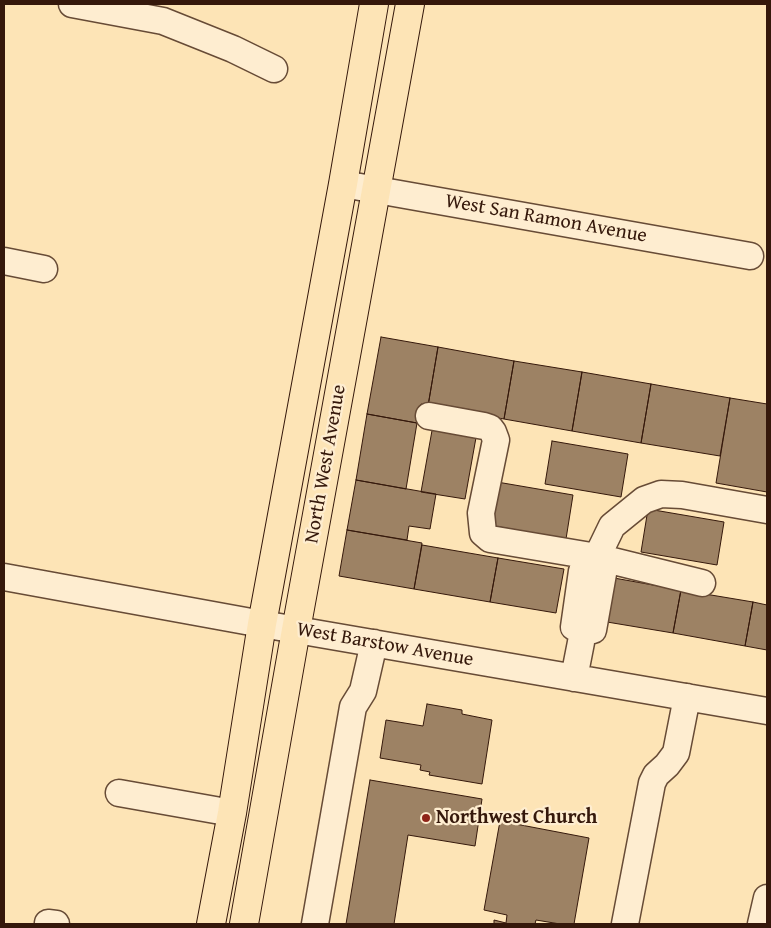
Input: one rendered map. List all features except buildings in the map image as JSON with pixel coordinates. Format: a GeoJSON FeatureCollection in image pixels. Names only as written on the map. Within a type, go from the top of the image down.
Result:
{"type":"FeatureCollection","features":[{"type":"Feature","properties":{"kind":"main road","name":"North West Avenue"},"geometry":{"type":"LineString","coordinates":[[211,924],[232,813],[262,624],[374,4]]}},
{"type":"Feature","properties":{"kind":"main road","name":"North West Avenue"},"geometry":{"type":"LineString","coordinates":[[244,924],[410,4]]}},
{"type":"Feature","properties":{"kind":"street"},"geometry":{"type":"LineString","coordinates":[[72,4],[163,21],[224,45],[274,69]]}},
{"type":"Feature","properties":{"kind":"street","name":"West San Ramon Avenue"},"geometry":{"type":"LineString","coordinates":[[343,184],[750,256]]}},
{"type":"Feature","properties":{"kind":"street"},"geometry":{"type":"LineString","coordinates":[[4,261],[44,269]]}},
{"type":"Feature","properties":{"kind":"street"},"geometry":{"type":"LineString","coordinates":[[429,416],[484,426],[490,428],[493,432],[496,440],[481,513],[483,533],[490,539],[597,557],[702,584]]}},
{"type":"Feature","properties":{"kind":"street"},"geometry":{"type":"LineString","coordinates":[[597,557],[612,526],[644,500],[661,494],[682,495],[767,510]]}},
{"type":"Feature","properties":{"kind":"street"},"geometry":{"type":"LineString","coordinates":[[574,678],[583,632],[593,630],[604,568],[597,557]]}},
{"type":"Feature","properties":{"kind":"street","name":"West Barstow Avenue"},"geometry":{"type":"LineString","coordinates":[[4,577],[374,644],[767,711]]}},
{"type":"Feature","properties":{"kind":"street"},"geometry":{"type":"LineString","coordinates":[[315,924],[353,707],[363,690],[374,644]]}},
{"type":"Feature","properties":{"kind":"street"},"geometry":{"type":"LineString","coordinates":[[624,924],[652,783],[656,775],[676,753],[687,697]]}},
{"type":"Feature","properties":{"kind":"street"},"geometry":{"type":"LineString","coordinates":[[120,793],[232,813]]}},
{"type":"Feature","properties":{"kind":"street"},"geometry":{"type":"LineString","coordinates":[[761,924],[767,898]]}},
{"type":"Feature","properties":{"kind":"place","name":"Northwest Church"},"geometry":{"type":"Point","coordinates":[426,818]}}]}
